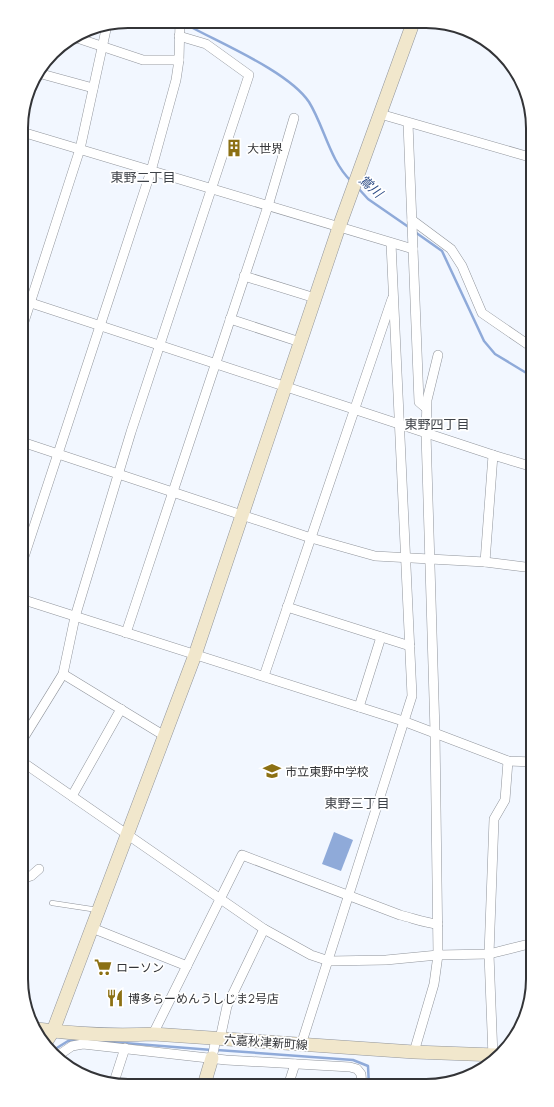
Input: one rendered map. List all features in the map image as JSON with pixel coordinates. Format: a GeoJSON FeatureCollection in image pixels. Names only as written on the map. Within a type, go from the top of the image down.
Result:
{"type":"FeatureCollection","features":[{"type":"Feature","properties":{"kind":"street"},"geometry":{"type":"LineString","coordinates":[[28,545],[151,171],[176,80],[179,60],[180,28]]}},
{"type":"Feature","properties":{"kind":"street"},"geometry":{"type":"LineString","coordinates":[[49,1036],[99,910],[163,735],[195,655],[339,227],[411,28]]}},
{"type":"Feature","properties":{"kind":"street"},"geometry":{"type":"LineString","coordinates":[[28,295],[80,149],[106,31]]}},
{"type":"Feature","properties":{"kind":"street"},"geometry":{"type":"LineString","coordinates":[[28,731],[63,674],[75,616],[118,475],[249,75],[206,44],[179,36]]}},
{"type":"Feature","properties":{"kind":"street"},"geometry":{"type":"LineString","coordinates":[[81,40],[143,60],[179,60]]}},
{"type":"Feature","properties":{"kind":"street"},"geometry":{"type":"LineString","coordinates":[[44,75],[93,88]]}},
{"type":"Feature","properties":{"kind":"street"},"geometry":{"type":"LineString","coordinates":[[380,114],[526,156]]}},
{"type":"Feature","properties":{"kind":"street"},"geometry":{"type":"LineString","coordinates":[[126,633],[268,206],[294,118]]}},
{"type":"Feature","properties":{"kind":"street"},"geometry":{"type":"LineString","coordinates":[[408,123],[419,402],[426,408]]}},
{"type":"Feature","properties":{"kind":"street"},"geometry":{"type":"LineString","coordinates":[[28,134],[413,249]]}},
{"type":"Feature","properties":{"kind":"street"},"geometry":{"type":"LineString","coordinates":[[412,220],[451,249],[462,266],[482,313],[526,343]]}},
{"type":"Feature","properties":{"kind":"street"},"geometry":{"type":"LineString","coordinates":[[301,1045],[350,895],[412,696],[391,243]]}},
{"type":"Feature","properties":{"kind":"street"},"geometry":{"type":"LineString","coordinates":[[244,276],[315,298]]}},
{"type":"Feature","properties":{"kind":"street"},"geometry":{"type":"LineString","coordinates":[[264,676],[394,293]]}},
{"type":"Feature","properties":{"kind":"street"},"geometry":{"type":"LineString","coordinates":[[28,302],[526,465]]}},
{"type":"Feature","properties":{"kind":"street"},"geometry":{"type":"LineString","coordinates":[[230,319],[300,342]]}},
{"type":"Feature","properties":{"kind":"street"},"geometry":{"type":"LineString","coordinates":[[414,1052],[434,984],[438,955],[435,732],[426,400],[438,355]]}},
{"type":"Feature","properties":{"kind":"street"},"geometry":{"type":"LineString","coordinates":[[28,444],[311,538],[375,556],[485,562],[526,567]]}},
{"type":"Feature","properties":{"kind":"street"},"geometry":{"type":"LineString","coordinates":[[485,562],[493,455]]}},
{"type":"Feature","properties":{"kind":"street"},"geometry":{"type":"LineString","coordinates":[[28,601],[403,721],[508,761],[526,762]]}},
{"type":"Feature","properties":{"kind":"street"},"geometry":{"type":"LineString","coordinates":[[287,607],[410,646]]}},
{"type":"Feature","properties":{"kind":"street"},"geometry":{"type":"LineString","coordinates":[[359,707],[381,636]]}},
{"type":"Feature","properties":{"kind":"street"},"geometry":{"type":"LineString","coordinates":[[63,674],[163,735]]}},
{"type":"Feature","properties":{"kind":"street"},"geometry":{"type":"LineString","coordinates":[[72,796],[121,709]]}},
{"type":"Feature","properties":{"kind":"street"},"geometry":{"type":"LineString","coordinates":[[494,1053],[489,954],[494,819],[505,800],[508,761]]}},
{"type":"Feature","properties":{"kind":"street"},"geometry":{"type":"LineString","coordinates":[[28,766],[264,929],[311,955],[329,961],[386,960],[438,955],[489,954],[526,945]]}},
{"type":"Feature","properties":{"kind":"street"},"geometry":{"type":"LineString","coordinates":[[153,1034],[221,900],[242,855],[400,915],[417,919],[424,923],[438,924]]}},
{"type":"Feature","properties":{"kind":"street"},"geometry":{"type":"LineString","coordinates":[[28,877],[39,869]]}},
{"type":"Feature","properties":{"kind":"street"},"geometry":{"type":"LineString","coordinates":[[92,928],[188,966]]}},
{"type":"Feature","properties":{"kind":"street"},"geometry":{"type":"LineString","coordinates":[[206,1079],[227,1006],[264,929]]}},
{"type":"Feature","properties":{"kind":"street","name":"六嘉秋津新町線"},"geometry":{"type":"LineString","coordinates":[[49,1036],[153,1034],[215,1047],[301,1045],[490,1056]]}},
{"type":"Feature","properties":{"kind":"street"},"geometry":{"type":"LineString","coordinates":[[61,1053],[72,1046],[84,1044],[124,1048],[215,1047],[295,1064],[357,1069],[361,1074],[361,1079]]}},
{"type":"Feature","properties":{"kind":"street"},"geometry":{"type":"LineString","coordinates":[[115,1078],[124,1048]]}},
{"type":"Feature","properties":{"kind":"street"},"geometry":{"type":"LineString","coordinates":[[290,1079],[295,1064]]}},
{"type":"Feature","properties":{"kind":"lane"},"geometry":{"type":"LineString","coordinates":[[52,903],[99,910]]}},
{"type":"Feature","properties":{"kind":"water"},"geometry":{"type":"Polygon","coordinates":[[[334,832],[353,840],[341,871],[322,864],[334,832]]]}},
{"type":"Feature","properties":{"kind":"waterway","name":"鴬川"},"geometry":{"type":"LineString","coordinates":[[193,28],[271,70],[299,91],[309,102],[332,154],[351,181]]}},
{"type":"Feature","properties":{"kind":"waterway","name":"鴬川"},"geometry":{"type":"LineString","coordinates":[[358,188],[368,199],[410,228]]}},
{"type":"Feature","properties":{"kind":"waterway","name":"鴬川"},"geometry":{"type":"LineString","coordinates":[[415,232],[442,251],[484,341],[495,354],[526,373]]}},
{"type":"Feature","properties":{"kind":"waterway"},"geometry":{"type":"LineString","coordinates":[[56,1048],[68,1041],[82,1040]]}},
{"type":"Feature","properties":{"kind":"waterway"},"geometry":{"type":"LineString","coordinates":[[99,1041],[212,1050]]}},
{"type":"Feature","properties":{"kind":"waterway"},"geometry":{"type":"LineString","coordinates":[[217,1050],[353,1060],[368,1066],[369,1079]]}},
{"type":"Feature","properties":{"kind":"place","name":"大世界"},"geometry":{"type":"Point","coordinates":[234,148]}},
{"type":"Feature","properties":{"kind":"place","name":"市立東野中学校"},"geometry":{"type":"Point","coordinates":[272,771]}},
{"type":"Feature","properties":{"kind":"place","name":"ローソン"},"geometry":{"type":"Point","coordinates":[103,967]}},
{"type":"Feature","properties":{"kind":"place","name":"博多らーめんうしじま2号店"},"geometry":{"type":"Point","coordinates":[115,998]}},
{"type":"Feature","properties":{"kind":"district","name":"東野二丁目"},"geometry":{"type":"Point","coordinates":[143,177]}},
{"type":"Feature","properties":{"kind":"district","name":"東野四丁目"},"geometry":{"type":"Point","coordinates":[437,424]}},
{"type":"Feature","properties":{"kind":"district","name":"東野三丁目"},"geometry":{"type":"Point","coordinates":[357,803]}}]}
